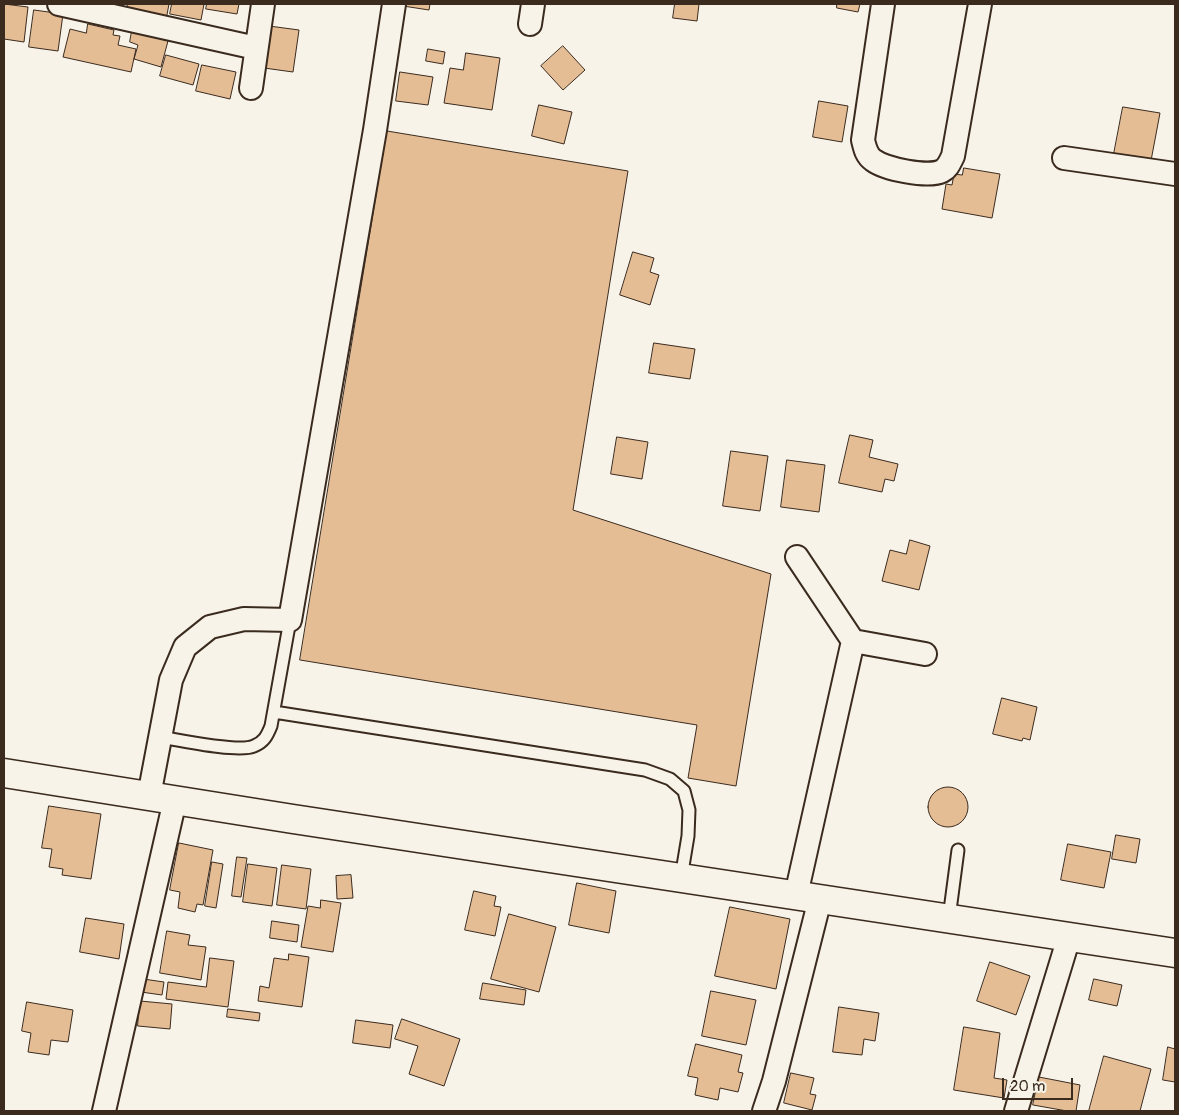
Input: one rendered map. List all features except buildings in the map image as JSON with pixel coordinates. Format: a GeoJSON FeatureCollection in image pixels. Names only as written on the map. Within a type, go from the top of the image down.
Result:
{"type":"FeatureCollection","features":[{"type":"Feature","properties":{"kind":"street"},"geometry":{"type":"LineString","coordinates":[[59,4],[256,48]]}},
{"type":"Feature","properties":{"kind":"street"},"geometry":{"type":"LineString","coordinates":[[251,88],[263,4]]}},
{"type":"Feature","properties":{"kind":"street"},"geometry":{"type":"LineString","coordinates":[[104,1111],[162,798],[160,737],[171,680],[185,647],[210,627],[244,619],[290,620],[373,140],[394,4]]}},
{"type":"Feature","properties":{"kind":"street"},"geometry":{"type":"LineString","coordinates":[[883,4],[863,140],[866,152],[872,160],[885,166],[902,171],[934,174],[950,165],[980,4]]}},
{"type":"Feature","properties":{"kind":"street"},"geometry":{"type":"LineString","coordinates":[[1064,158],[1175,174]]}},
{"type":"Feature","properties":{"kind":"street"},"geometry":{"type":"LineString","coordinates":[[764,1111],[774,1081],[853,641],[797,558]]}},
{"type":"Feature","properties":{"kind":"street"},"geometry":{"type":"LineString","coordinates":[[853,641],[925,654]]}},
{"type":"Feature","properties":{"kind":"street"},"geometry":{"type":"LineString","coordinates":[[4,773],[1175,953]]}},
{"type":"Feature","properties":{"kind":"street"},"geometry":{"type":"LineString","coordinates":[[1016,1111],[1069,936]]}},
{"type":"Feature","properties":{"kind":"lane"},"geometry":{"type":"LineString","coordinates":[[160,737],[234,749],[252,748],[265,740],[274,712],[290,620]]}},
{"type":"Feature","properties":{"kind":"lane"},"geometry":{"type":"LineString","coordinates":[[274,712],[645,770],[670,779],[684,790],[689,810],[688,836],[681,878]]}},
{"type":"Feature","properties":{"kind":"lane"},"geometry":{"type":"LineString","coordinates":[[949,918],[958,850]]}}]}
